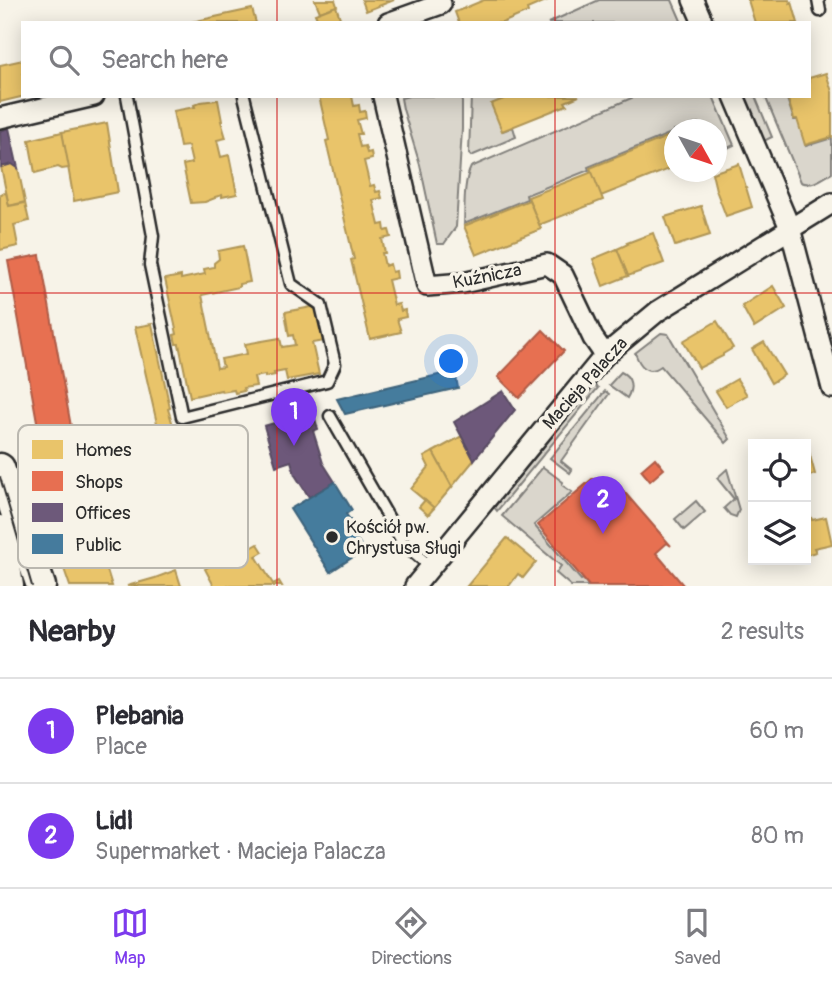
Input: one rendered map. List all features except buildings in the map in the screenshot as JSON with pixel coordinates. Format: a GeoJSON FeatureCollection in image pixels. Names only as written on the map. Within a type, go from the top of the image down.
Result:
{"type":"FeatureCollection","features":[{"type":"Feature","properties":{"kind":"street"},"geometry":{"type":"LineString","coordinates":[[693,0],[702,21]]}},
{"type":"Feature","properties":{"kind":"street"},"geometry":{"type":"LineString","coordinates":[[394,21],[442,4]]}},
{"type":"Feature","properties":{"kind":"street"},"geometry":{"type":"LineString","coordinates":[[0,118],[85,98]]}},
{"type":"Feature","properties":{"kind":"street","name":"Kuźnicza"},"geometry":{"type":"LineString","coordinates":[[383,98],[427,286],[463,282],[547,264],[563,275],[593,338],[605,355]]}},
{"type":"Feature","properties":{"kind":"street"},"geometry":{"type":"LineString","coordinates":[[735,98],[790,228],[832,388]]}},
{"type":"Feature","properties":{"kind":"street","name":"Macieja Palacza"},"geometry":{"type":"LineString","coordinates":[[415,586],[605,355],[658,311],[832,203]]}},
{"type":"Feature","properties":{"kind":"street"},"geometry":{"type":"LineString","coordinates":[[0,468],[18,520]]}},
{"type":"Feature","properties":{"kind":"street"},"geometry":{"type":"LineString","coordinates":[[6,532],[9,586]]}},
{"type":"Feature","properties":{"kind":"street"},"geometry":{"type":"LineString","coordinates":[[35,568],[41,586]]}},
{"type":"Feature","properties":{"kind":"lane"},"geometry":{"type":"LineString","coordinates":[[817,0],[820,11]]}},
{"type":"Feature","properties":{"kind":"lane"},"geometry":{"type":"LineString","coordinates":[[127,98],[153,236],[150,265],[182,417],[327,381],[335,364],[321,305],[291,284],[244,98]]}},
{"type":"Feature","properties":{"kind":"lane"},"geometry":{"type":"LineString","coordinates":[[330,416],[403,543],[431,567]]}},
{"type":"Feature","properties":{"kind":"lane"},"geometry":{"type":"LineString","coordinates":[[0,492],[6,532]]}},
{"type":"Feature","properties":{"kind":"shaded area"},"geometry":{"type":"Polygon","coordinates":[[[599,0],[672,0],[681,21],[552,21],[599,0]]]}},
{"type":"Feature","properties":{"kind":"shaded area"},"geometry":{"type":"Polygon","coordinates":[[[401,98],[462,98],[456,227],[444,244],[437,244],[420,165],[401,98]]]}},
{"type":"Feature","properties":{"kind":"shaded area"},"geometry":{"type":"Polygon","coordinates":[[[471,98],[506,98],[492,104],[503,131],[513,127],[516,137],[471,156],[471,98]]]}},
{"type":"Feature","properties":{"kind":"shaded area"},"geometry":{"type":"Polygon","coordinates":[[[631,98],[714,98],[723,119],[664,119],[664,136],[526,195],[527,199],[464,224],[468,173],[471,167],[631,98]]]}},
{"type":"Feature","properties":{"kind":"shaded area"},"geometry":{"type":"Polygon","coordinates":[[[746,98],[756,98],[772,137],[764,141],[746,98]]]}},
{"type":"Feature","properties":{"kind":"shaded area"},"geometry":{"type":"Polygon","coordinates":[[[766,98],[787,98],[794,120],[798,120],[806,146],[832,138],[832,173],[813,183],[801,182],[766,98]]]}},
{"type":"Feature","properties":{"kind":"shaded area"},"geometry":{"type":"Polygon","coordinates":[[[727,129],[734,145],[727,148],[727,129]]]}},
{"type":"Feature","properties":{"kind":"shaded area"},"geometry":{"type":"Polygon","coordinates":[[[661,333],[668,334],[730,439],[726,443],[661,366],[648,370],[639,362],[635,353],[661,333]]]}},
{"type":"Feature","properties":{"kind":"shaded area"},"geometry":{"type":"Polygon","coordinates":[[[621,372],[630,383],[627,398],[609,385],[621,372]]]}},
{"type":"Feature","properties":{"kind":"shaded area"},"geometry":{"type":"Polygon","coordinates":[[[594,385],[598,388],[497,511],[494,507],[594,385]]]}},
{"type":"Feature","properties":{"kind":"shaded area"},"geometry":{"type":"Polygon","coordinates":[[[605,391],[609,394],[561,461],[572,470],[570,473],[550,458],[605,391]]]}},
{"type":"Feature","properties":{"kind":"shaded area"},"geometry":{"type":"Polygon","coordinates":[[[543,467],[572,492],[534,525],[589,586],[571,586],[556,573],[561,566],[502,516],[543,467]]]}},
{"type":"Feature","properties":{"kind":"shaded area"},"geometry":{"type":"Polygon","coordinates":[[[727,469],[739,510],[736,517],[724,508],[734,499],[717,478],[727,469]]]}},
{"type":"Feature","properties":{"kind":"shaded area"},"geometry":{"type":"Polygon","coordinates":[[[696,501],[705,512],[684,530],[675,519],[696,501]]]}},
{"type":"Feature","properties":{"kind":"tram line"},"geometry":{"type":"LineString","coordinates":[[0,477],[18,538]]}},
{"type":"Feature","properties":{"kind":"tram line"},"geometry":{"type":"LineString","coordinates":[[27,568],[32,586]]}},
{"type":"Feature","properties":{"kind":"place","name":"Plebania"},"geometry":{"type":"Point","coordinates":[294,446]}},
{"type":"Feature","properties":{"kind":"place","name":"Lidl"},"geometry":{"type":"Point","coordinates":[603,534]}},
{"type":"Feature","properties":{"kind":"place","name":"Kościół pw. Chrystusa Sługi"},"geometry":{"type":"Point","coordinates":[332,537]}}]}
